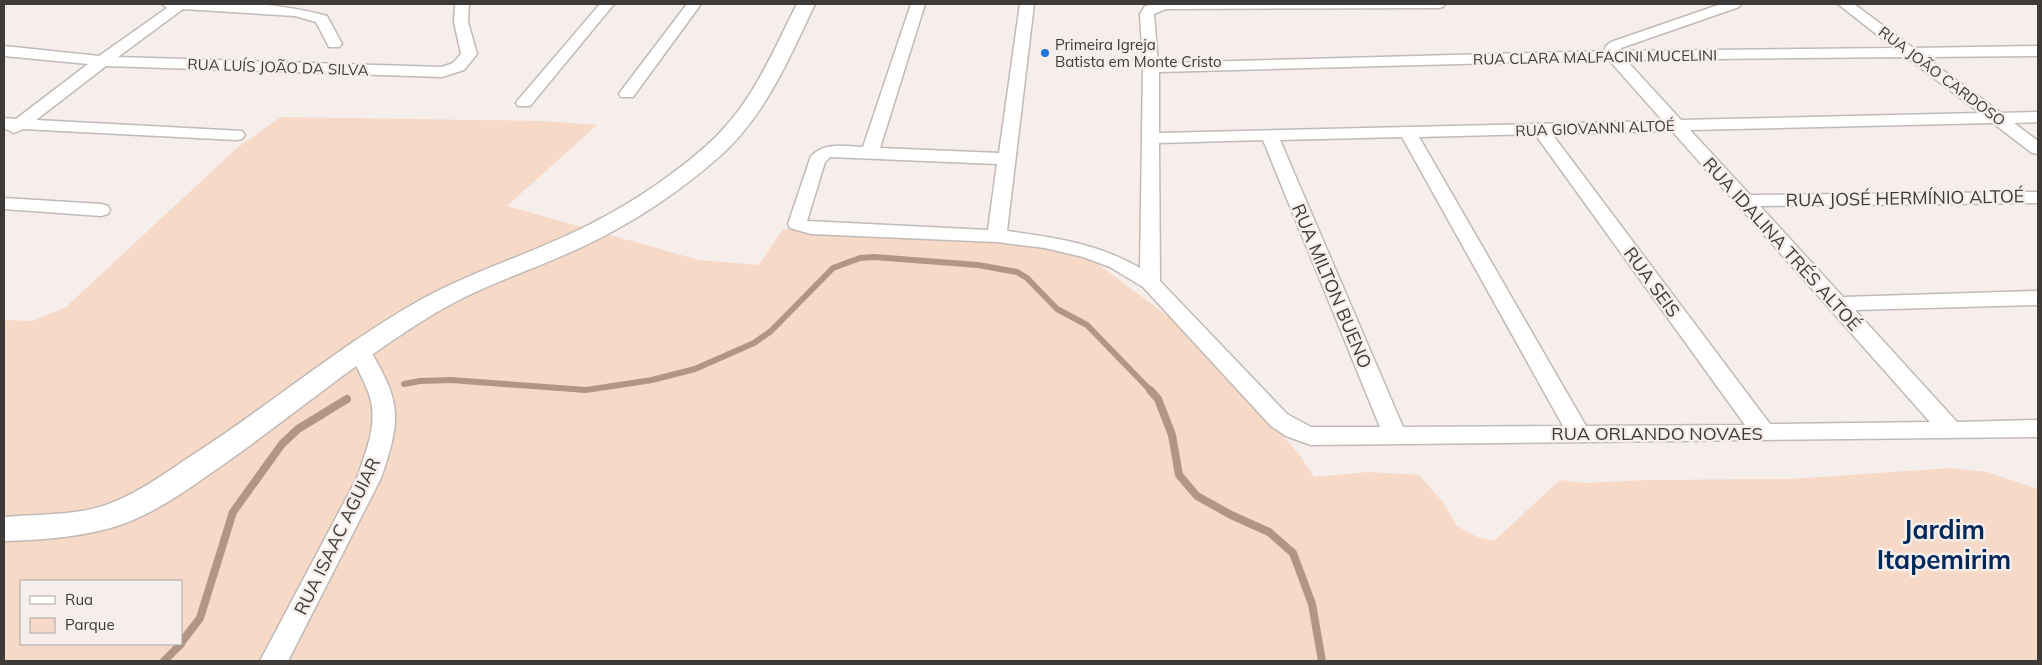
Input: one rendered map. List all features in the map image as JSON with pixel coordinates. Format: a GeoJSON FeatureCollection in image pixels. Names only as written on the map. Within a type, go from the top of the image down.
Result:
{"type":"FeatureCollection","features":[{"type":"Feature","properties":{"kind":"street"},"geometry":{"type":"LineString","coordinates":[[161,4],[296,12],[312,15],[322,19],[334,44]]}},
{"type":"Feature","properties":{"kind":"street"},"geometry":{"type":"LineString","coordinates":[[4,136],[11,124],[181,4]]}},
{"type":"Feature","properties":{"kind":"street","name":"RUA LUÍS JOÃO DA SILVA"},"geometry":{"type":"LineString","coordinates":[[4,51],[102,61],[442,72],[454,70],[464,64],[469,54],[461,22],[462,4]]}},
{"type":"Feature","properties":{"kind":"street"},"geometry":{"type":"LineString","coordinates":[[524,103],[607,4]]}},
{"type":"Feature","properties":{"kind":"street"},"geometry":{"type":"LineString","coordinates":[[627,94],[694,4]]}},
{"type":"Feature","properties":{"kind":"street"},"geometry":{"type":"LineString","coordinates":[[4,528],[74,523],[111,516],[144,500],[251,430],[426,307],[468,284],[577,240],[621,216],[660,191],[709,154],[745,119],[760,95],[806,4]]}},
{"type":"Feature","properties":{"kind":"street"},"geometry":{"type":"LineString","coordinates":[[918,4],[870,151],[1006,159]]}},
{"type":"Feature","properties":{"kind":"street"},"geometry":{"type":"LineString","coordinates":[[997,236],[1027,4]]}},
{"type":"Feature","properties":{"kind":"street"},"geometry":{"type":"LineString","coordinates":[[1150,282],[1152,138],[1151,68],[1147,14],[1150,9],[1166,5],[1438,4]]}},
{"type":"Feature","properties":{"kind":"street"},"geometry":{"type":"LineString","coordinates":[[1613,55],[1611,49],[1616,44],[1734,4]]}},
{"type":"Feature","properties":{"kind":"street","name":"RUA JOÃO CARDOSO"},"geometry":{"type":"LineString","coordinates":[[1845,4],[2038,149]]}},
{"type":"Feature","properties":{"kind":"street","name":"RUA CLARA MALFACINI MUCELINI"},"geometry":{"type":"LineString","coordinates":[[1151,68],[1613,55],[2038,51]]}},
{"type":"Feature","properties":{"kind":"street","name":"RUA IDALINA TRÉS ALTOÉ"},"geometry":{"type":"LineString","coordinates":[[1613,55],[1674,125],[1952,431]]}},
{"type":"Feature","properties":{"kind":"street","name":"RUA GIOVANNI ALTOÉ"},"geometry":{"type":"LineString","coordinates":[[1152,138],[2038,118]]}},
{"type":"Feature","properties":{"kind":"street"},"geometry":{"type":"LineString","coordinates":[[11,124],[236,135]]}},
{"type":"Feature","properties":{"kind":"street","name":"RUA SEIS"},"geometry":{"type":"LineString","coordinates":[[1541,130],[1764,433]]}},
{"type":"Feature","properties":{"kind":"street"},"geometry":{"type":"LineString","coordinates":[[1408,133],[1579,433]]}},
{"type":"Feature","properties":{"kind":"street","name":"RUA MILTON BUENO"},"geometry":{"type":"LineString","coordinates":[[1270,136],[1395,434]]}},
{"type":"Feature","properties":{"kind":"street","name":"RUA ORLANDO NOVAES"},"geometry":{"type":"LineString","coordinates":[[870,151],[831,151],[824,153],[817,160],[797,224],[812,228],[997,236],[1045,242],[1090,252],[1117,262],[1150,282],[1280,420],[1298,433],[1311,436],[2038,429]]}},
{"type":"Feature","properties":{"kind":"street","name":"RUA JOSÉ HERMÍNIO ALTOÉ"},"geometry":{"type":"LineString","coordinates":[[1743,201],[2038,197]]}},
{"type":"Feature","properties":{"kind":"street"},"geometry":{"type":"LineString","coordinates":[[4,203],[101,210]]}},
{"type":"Feature","properties":{"kind":"street"},"geometry":{"type":"LineString","coordinates":[[1837,304],[2038,298]]}},
{"type":"Feature","properties":{"kind":"street","name":"RUA ISAAC AGUIAR"},"geometry":{"type":"LineString","coordinates":[[274,661],[369,478],[380,447],[385,423],[382,401],[360,352]]}},
{"type":"Feature","properties":{"kind":"green space"},"geometry":{"type":"Polygon","coordinates":[[[281,117],[543,121],[597,125],[507,206],[699,260],[759,265],[783,229],[976,237],[1022,242],[1087,256],[1204,343],[1301,457],[1314,477],[1368,472],[1419,475],[1443,502],[1457,526],[1477,537],[1494,541],[1560,480],[1585,483],[1648,480],[1791,479],[1951,468],[1987,472],[2038,489],[2038,661],[4,661],[4,320],[33,321],[66,307],[237,148],[281,117]]]}},
{"type":"Feature","properties":{"kind":"waterway"},"geometry":{"type":"LineString","coordinates":[[404,384],[420,381],[451,380],[586,390],[652,380],[695,369],[754,343],[771,331],[833,268],[860,258],[874,257],[978,265],[1017,272],[1027,278],[1057,309],[1087,325],[1151,391]]}},
{"type":"Feature","properties":{"kind":"waterway"},"geometry":{"type":"LineString","coordinates":[[1150,390],[1158,399],[1172,435],[1179,475],[1197,496],[1231,515],[1269,532],[1293,553],[1312,604],[1322,661]]}},
{"type":"Feature","properties":{"kind":"waterway"},"geometry":{"type":"LineString","coordinates":[[182,642],[200,618],[233,512],[282,444],[298,429],[347,399]]}},
{"type":"Feature","properties":{"kind":"waterway"},"geometry":{"type":"LineString","coordinates":[[164,661],[180,645]]}},
{"type":"Feature","properties":{"kind":"place","name":"Primeira Igreja Batista em Monte Cristo"},"geometry":{"type":"Point","coordinates":[1045,53]}},
{"type":"Feature","properties":{"kind":"district","name":"Jardim Itapemirim"},"geometry":{"type":"Point","coordinates":[1944,544]}}]}
